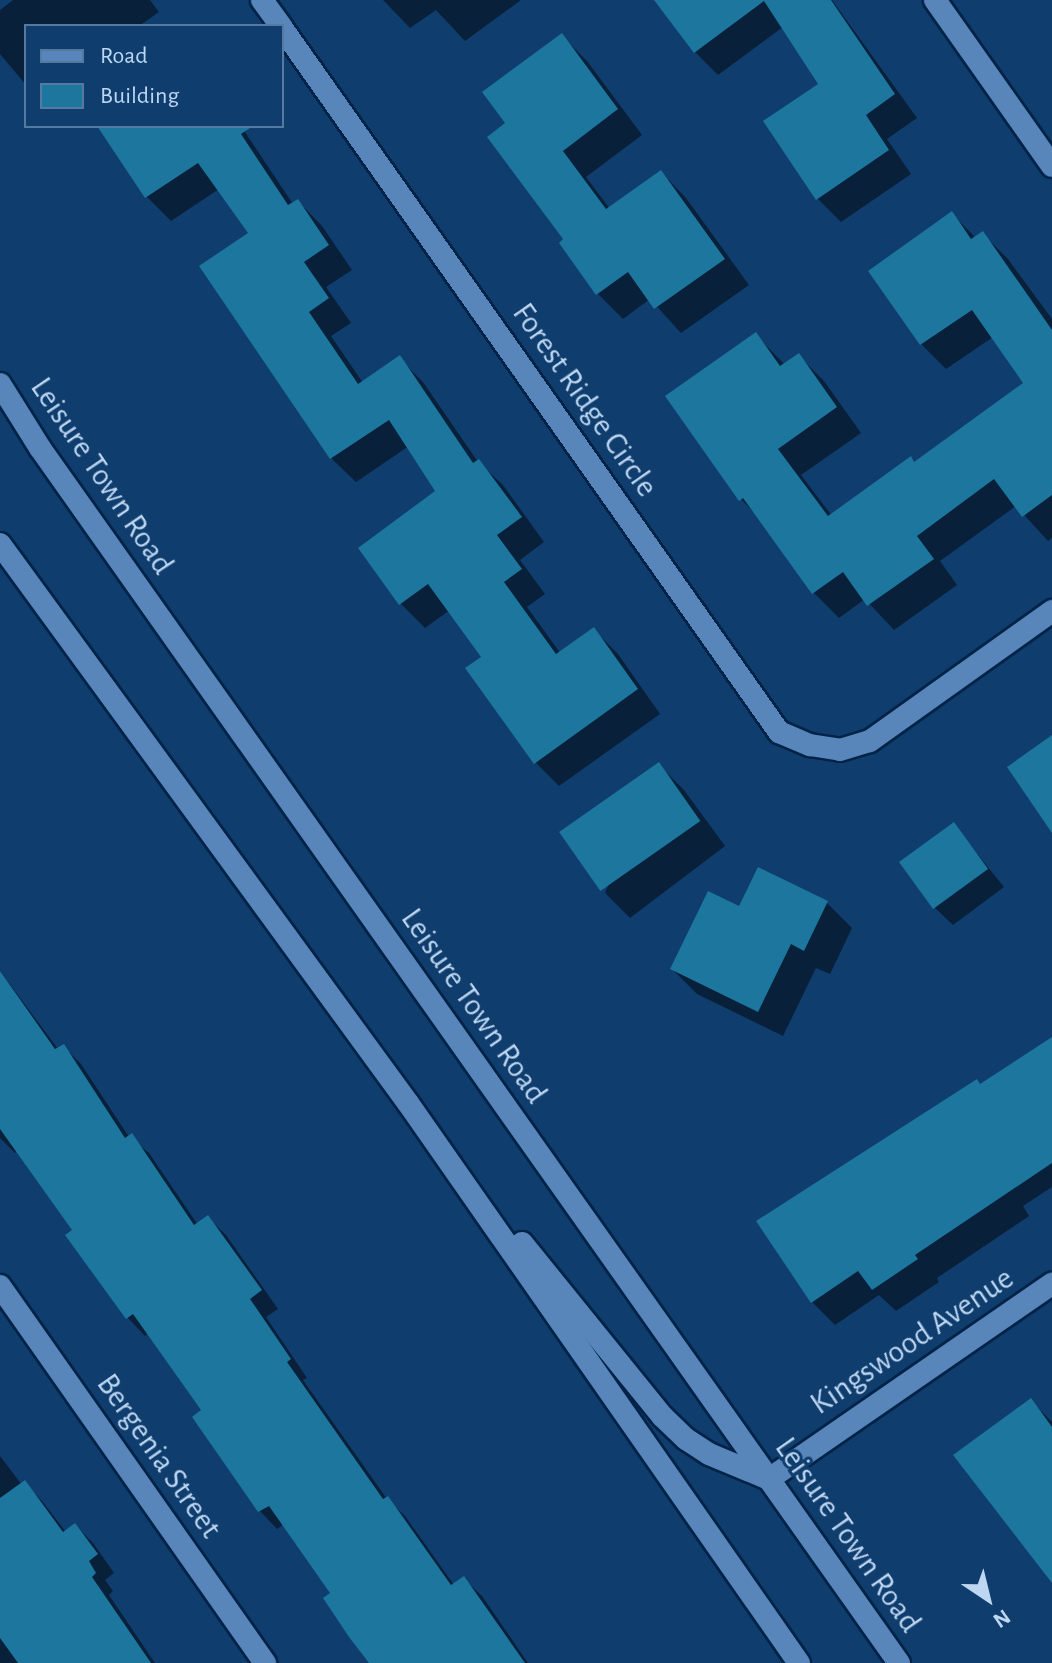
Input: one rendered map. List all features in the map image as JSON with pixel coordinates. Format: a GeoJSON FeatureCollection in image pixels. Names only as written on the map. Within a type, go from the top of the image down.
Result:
{"type":"FeatureCollection","features":[{"type":"Feature","properties":{"kind":"main road","name":"Forest Ridge Circle"},"geometry":{"type":"LineString","coordinates":[[262,0],[279,24]]}},
{"type":"Feature","properties":{"kind":"main road"},"geometry":{"type":"LineString","coordinates":[[935,0],[1052,166]]}},
{"type":"Feature","properties":{"kind":"main road","name":"Forest Ridge Circle"},"geometry":{"type":"LineString","coordinates":[[284,31],[779,732],[810,745],[840,750],[870,741],[1052,611]]}},
{"type":"Feature","properties":{"kind":"main road","name":"Leisure Town Road"},"geometry":{"type":"LineString","coordinates":[[0,384],[59,474],[899,1663]]}},
{"type":"Feature","properties":{"kind":"main road"},"geometry":{"type":"LineString","coordinates":[[0,544],[408,1103],[799,1663]]}},
{"type":"Feature","properties":{"kind":"main road"},"geometry":{"type":"LineString","coordinates":[[408,1103],[662,1416],[686,1439],[709,1454],[769,1479]]}},
{"type":"Feature","properties":{"kind":"main road","name":"Kingswood Avenue"},"geometry":{"type":"LineString","coordinates":[[769,1479],[1052,1284]]}},
{"type":"Feature","properties":{"kind":"main road","name":"Bergenia Street"},"geometry":{"type":"LineString","coordinates":[[0,1286],[265,1663]]}},
{"type":"Feature","properties":{"kind":"building"},"geometry":{"type":"Polygon","coordinates":[[[654,0],[831,0],[895,94],[866,115],[889,150],[816,200],[763,121],[818,84],[764,1],[694,53],[654,0]]]}},
{"type":"Feature","properties":{"kind":"building"},"geometry":{"type":"Polygon","coordinates":[[[562,33],[618,109],[563,151],[606,209],[661,170],[725,259],[654,309],[628,272],[596,295],[559,243],[563,239],[487,137],[505,123],[482,92],[562,33]]]}},
{"type":"Feature","properties":{"kind":"building"},"geometry":{"type":"Polygon","coordinates":[[[98,128],[250,128],[241,134],[288,205],[298,199],[329,245],[304,262],[329,298],[309,312],[358,384],[400,355],[473,463],[479,459],[522,517],[497,535],[522,569],[504,582],[556,654],[594,627],[638,689],[534,764],[465,668],[481,657],[428,584],[399,605],[358,548],[435,491],[389,420],[330,459],[199,266],[248,233],[198,163],[145,198],[98,128]]]}},
{"type":"Feature","properties":{"kind":"building"},"geometry":{"type":"Polygon","coordinates":[[[952,211],[971,239],[983,231],[1052,330],[1052,495],[1022,517],[994,479],[917,536],[934,559],[867,606],[843,572],[812,594],[743,498],[739,501],[665,396],[756,332],[780,366],[799,353],[837,407],[778,449],[828,516],[911,456],[914,462],[1023,383],[972,310],[920,345],[868,271],[952,211]]]}},
{"type":"Feature","properties":{"kind":"building"},"geometry":{"type":"Polygon","coordinates":[[[1052,735],[1052,833],[1007,767],[1052,735]]]}},
{"type":"Feature","properties":{"kind":"building"},"geometry":{"type":"Polygon","coordinates":[[[659,762],[700,821],[600,891],[559,832],[659,762]]]}},
{"type":"Feature","properties":{"kind":"building"},"geometry":{"type":"Polygon","coordinates":[[[954,822],[988,869],[933,909],[899,862],[954,822]]]}},
{"type":"Feature","properties":{"kind":"building"},"geometry":{"type":"Polygon","coordinates":[[[758,867],[828,901],[804,951],[791,944],[758,1012],[670,969],[708,891],[739,906],[758,867]]]}},
{"type":"Feature","properties":{"kind":"building"},"geometry":{"type":"Polygon","coordinates":[[[0,971],[55,1049],[64,1044],[125,1138],[132,1133],[194,1225],[208,1215],[262,1290],[250,1299],[291,1359],[287,1362],[383,1499],[388,1496],[451,1585],[464,1576],[525,1663],[369,1663],[349,1637],[323,1598],[330,1593],[269,1506],[258,1512],[192,1417],[201,1410],[133,1314],[126,1319],[65,1235],[72,1230],[0,1129],[0,971]]]}},
{"type":"Feature","properties":{"kind":"building"},"geometry":{"type":"Polygon","coordinates":[[[1052,1037],[1052,1163],[915,1255],[918,1259],[872,1290],[858,1271],[811,1303],[756,1221],[977,1079],[980,1084],[1052,1037]]]}},
{"type":"Feature","properties":{"kind":"building"},"geometry":{"type":"Polygon","coordinates":[[[1031,1398],[1052,1427],[1052,1583],[953,1455],[1031,1398]]]}},
{"type":"Feature","properties":{"kind":"building"},"geometry":{"type":"Polygon","coordinates":[[[25,1480],[63,1532],[75,1523],[98,1554],[89,1561],[96,1573],[92,1577],[151,1663],[18,1663],[0,1638],[0,1498],[25,1480]]]}}]}
